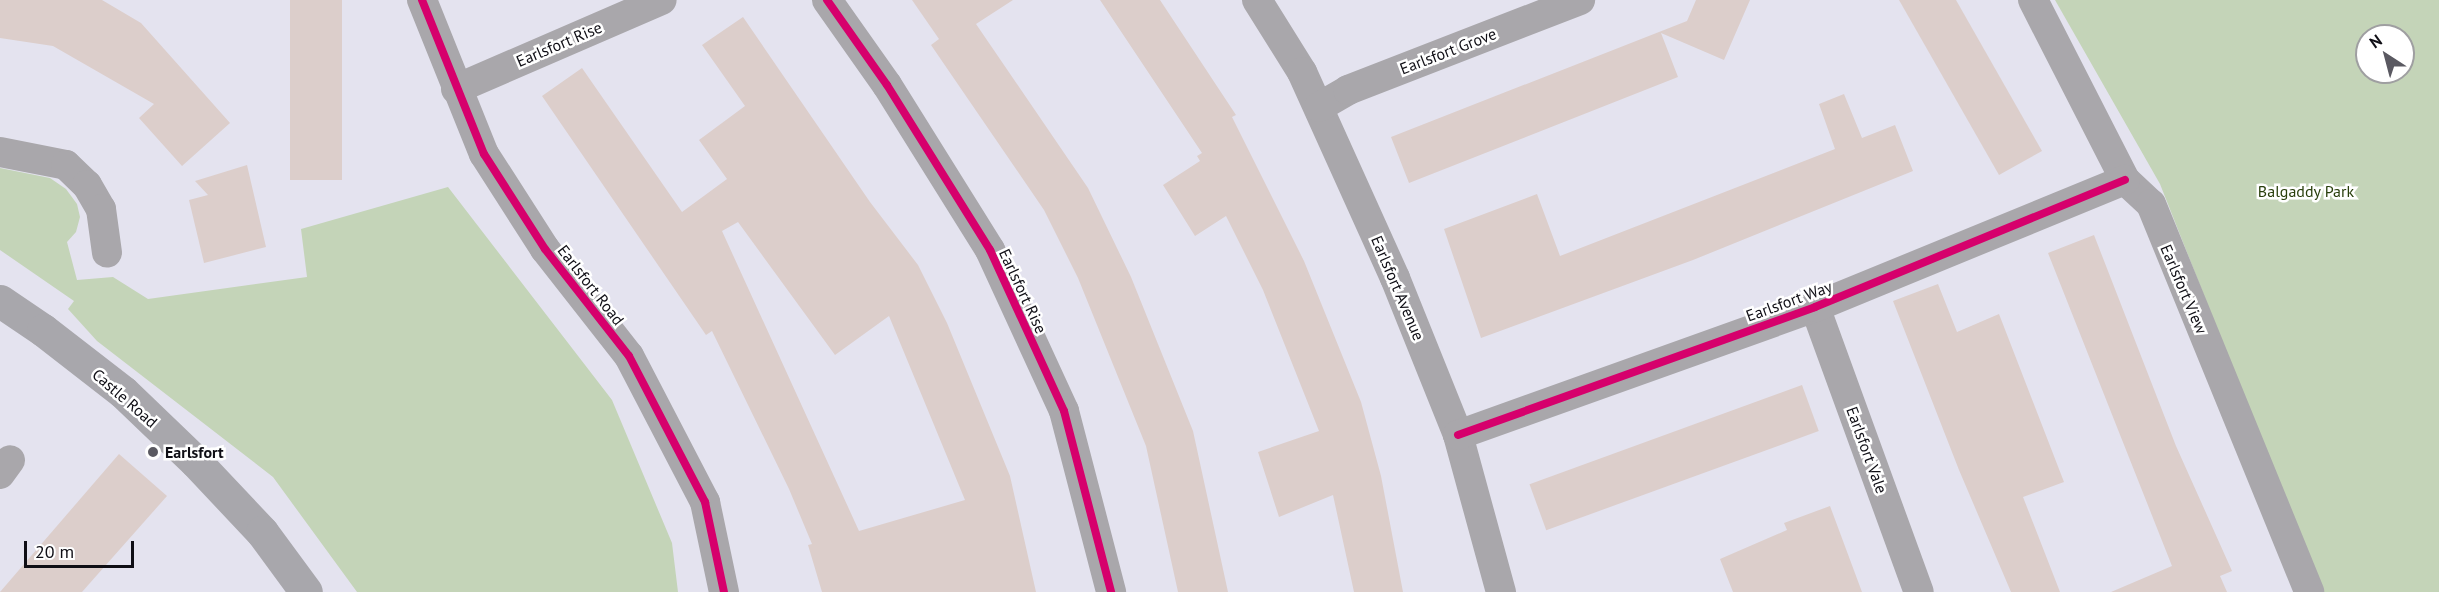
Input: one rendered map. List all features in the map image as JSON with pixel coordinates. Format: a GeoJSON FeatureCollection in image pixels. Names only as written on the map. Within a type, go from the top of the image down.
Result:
{"type":"FeatureCollection","features":[{"type":"Feature","properties":{"kind":"street","name":"Earlsfort Road"},"geometry":{"type":"LineString","coordinates":[[422,0],[484,154],[539,240],[629,356],[705,502],[724,592]]}},
{"type":"Feature","properties":{"kind":"street","name":"Earlsfort Rise"},"geometry":{"type":"LineString","coordinates":[[456,89],[662,0]]}},
{"type":"Feature","properties":{"kind":"street","name":"Earlsfort Rise"},"geometry":{"type":"LineString","coordinates":[[827,0],[886,85],[990,250],[1064,411],[1111,592]]}},
{"type":"Feature","properties":{"kind":"street","name":"Earlsfort Avenue"},"geometry":{"type":"LineString","coordinates":[[1257,0],[1319,107],[1395,278],[1458,435],[1501,592]]}},
{"type":"Feature","properties":{"kind":"street","name":"Earlsfort Grove"},"geometry":{"type":"LineString","coordinates":[[1319,107],[1348,90],[1580,0]]}},
{"type":"Feature","properties":{"kind":"street","name":"Earlsfort View"},"geometry":{"type":"LineString","coordinates":[[2033,0],[2125,180],[2151,204],[2309,592]]}},
{"type":"Feature","properties":{"kind":"street"},"geometry":{"type":"LineString","coordinates":[[0,152],[66,165],[87,185],[100,209],[107,253]]}},
{"type":"Feature","properties":{"kind":"street","name":"Earlsfort Way"},"geometry":{"type":"LineString","coordinates":[[1458,435],[1815,307],[2125,180]]}},
{"type":"Feature","properties":{"kind":"street","name":"Castle Road"},"geometry":{"type":"LineString","coordinates":[[0,302],[43,330],[123,392],[196,462],[261,532],[306,592]]}},
{"type":"Feature","properties":{"kind":"street","name":"Earlsfort Vale"},"geometry":{"type":"LineString","coordinates":[[1815,307],[1919,592]]}},
{"type":"Feature","properties":{"kind":"green space","name":"Balgaddy Park"},"geometry":{"type":"Polygon","coordinates":[[[2055,0],[2439,0],[2439,592],[2321,592],[2160,184],[2055,0]]]}},
{"type":"Feature","properties":{"kind":"green space"},"geometry":{"type":"Polygon","coordinates":[[[0,168],[50,178],[66,189],[77,204],[80,217],[76,232],[67,242],[77,280],[113,277],[148,299],[307,277],[301,229],[448,187],[612,400],[672,543],[678,592],[357,592],[273,477],[97,341],[68,309],[74,301],[0,250],[0,168]]]}},
{"type":"Feature","properties":{"kind":"building"},"geometry":{"type":"Polygon","coordinates":[[[0,0],[102,0],[141,23],[230,123],[182,166],[139,118],[154,104],[53,46],[0,38],[0,0]]]}},
{"type":"Feature","properties":{"kind":"building"},"geometry":{"type":"Polygon","coordinates":[[[290,0],[342,0],[342,180],[290,180],[290,0]]]}},
{"type":"Feature","properties":{"kind":"building"},"geometry":{"type":"Polygon","coordinates":[[[912,0],[1013,0],[976,24],[1088,188],[1131,277],[1193,431],[1228,592],[1178,592],[1146,446],[1078,278],[1044,210],[931,45],[939,39],[912,0]]]}},
{"type":"Feature","properties":{"kind":"building"},"geometry":{"type":"Polygon","coordinates":[[[1100,0],[1160,0],[1236,115],[1232,117],[1304,261],[1361,402],[1381,476],[1403,592],[1354,592],[1333,495],[1279,517],[1258,452],[1319,431],[1263,290],[1226,216],[1195,236],[1163,185],[1200,161],[1197,156],[1202,153],[1100,0]]]}},
{"type":"Feature","properties":{"kind":"building"},"geometry":{"type":"Polygon","coordinates":[[[1696,0],[1750,0],[1724,60],[1661,33],[1678,77],[1409,183],[1391,137],[1687,21],[1696,0]]]}},
{"type":"Feature","properties":{"kind":"building"},"geometry":{"type":"Polygon","coordinates":[[[1899,0],[1956,0],[2042,151],[1999,175],[1899,0]]]}},
{"type":"Feature","properties":{"kind":"building"},"geometry":{"type":"Polygon","coordinates":[[[743,17],[870,202],[918,265],[947,323],[1010,476],[1036,592],[822,592],[808,545],[812,544],[789,489],[712,331],[706,335],[542,96],[582,68],[682,212],[727,179],[699,140],[745,106],[702,45],[743,17]],[[738,222],[722,231],[859,531],[965,500],[889,316],[835,355],[738,222]]]}},
{"type":"Feature","properties":{"kind":"building"},"geometry":{"type":"Polygon","coordinates":[[[1844,94],[1862,138],[1895,125],[1913,171],[1693,260],[1481,338],[1444,229],[1537,194],[1560,256],[1835,149],[1819,104],[1844,94]]]}},
{"type":"Feature","properties":{"kind":"building"},"geometry":{"type":"Polygon","coordinates":[[[247,165],[266,247],[204,263],[189,200],[208,195],[195,181],[247,165]]]}},
{"type":"Feature","properties":{"kind":"building"},"geometry":{"type":"Polygon","coordinates":[[[2094,235],[2176,446],[2232,571],[2220,576],[2227,592],[2111,592],[2172,566],[2048,253],[2094,235]]]}},
{"type":"Feature","properties":{"kind":"building"},"geometry":{"type":"Polygon","coordinates":[[[1938,284],[1957,332],[1999,314],[2064,482],[2023,497],[2060,592],[2011,592],[1959,470],[1893,301],[1938,284]]]}},
{"type":"Feature","properties":{"kind":"building"},"geometry":{"type":"Polygon","coordinates":[[[1802,385],[1819,431],[1546,530],[1529,484],[1802,385]]]}},
{"type":"Feature","properties":{"kind":"building"},"geometry":{"type":"Polygon","coordinates":[[[119,454],[167,496],[82,592],[0,592],[119,454]]]}},
{"type":"Feature","properties":{"kind":"building"},"geometry":{"type":"Polygon","coordinates":[[[1830,506],[1862,592],[1733,592],[1720,559],[1787,530],[1784,523],[1830,506]]]}},
{"type":"Feature","properties":{"kind":"cycle path"},"geometry":{"type":"LineString","coordinates":[[422,0],[484,154],[545,249],[629,356],[705,502],[724,592]]}},
{"type":"Feature","properties":{"kind":"cycle path"},"geometry":{"type":"LineString","coordinates":[[827,0],[887,85],[990,250],[1064,411],[1111,592]]}},
{"type":"Feature","properties":{"kind":"cycle path"},"geometry":{"type":"LineString","coordinates":[[1458,435],[1815,307],[2125,180]]}},
{"type":"Feature","properties":{"kind":"place","name":"Earlsfort"},"geometry":{"type":"Point","coordinates":[153,452]}}]}
